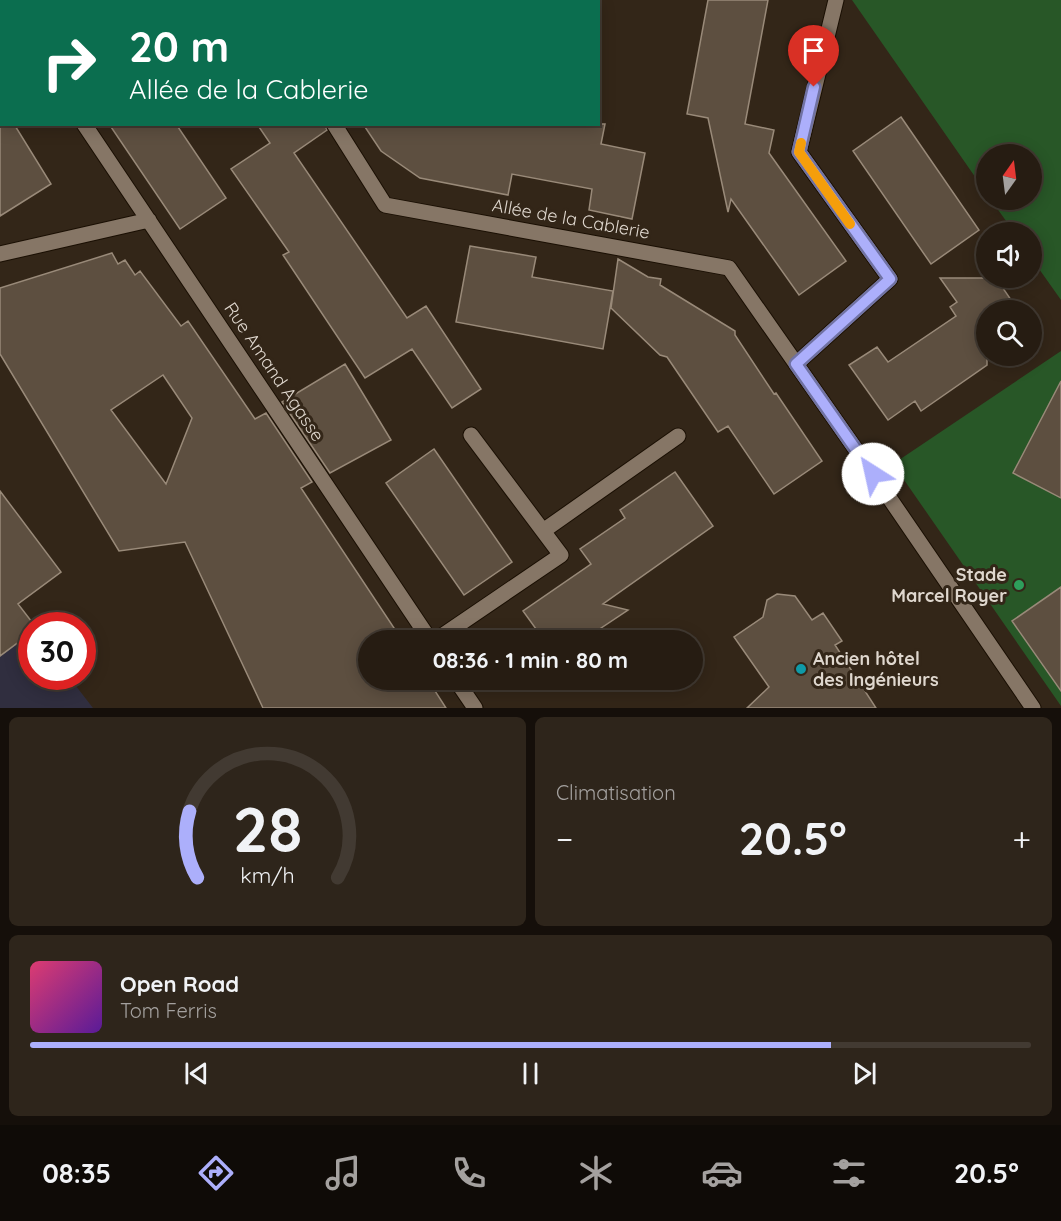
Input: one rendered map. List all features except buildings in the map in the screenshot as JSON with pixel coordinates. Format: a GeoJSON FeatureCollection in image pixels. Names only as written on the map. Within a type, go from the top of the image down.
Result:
{"type":"FeatureCollection","features":[{"type":"Feature","properties":{"kind":"street"},"geometry":{"type":"LineString","coordinates":[[796,364],[890,279],[799,152],[836,0]]}},
{"type":"Feature","properties":{"kind":"street","name":"Rue Amand Agasse"},"geometry":{"type":"LineString","coordinates":[[85,126],[423,630]]}},
{"type":"Feature","properties":{"kind":"street","name":"Allée de la Cablerie"},"geometry":{"type":"LineString","coordinates":[[335,126],[385,205],[729,268],[1033,708]]}},
{"type":"Feature","properties":{"kind":"street"},"geometry":{"type":"LineString","coordinates":[[0,254],[149,220]]}},
{"type":"Feature","properties":{"kind":"street"},"geometry":{"type":"LineString","coordinates":[[451,630],[561,555],[471,435]]}},
{"type":"Feature","properties":{"kind":"street"},"geometry":{"type":"LineString","coordinates":[[543,531],[678,436]]}},
{"type":"Feature","properties":{"kind":"street"},"geometry":{"type":"LineString","coordinates":[[463,690],[475,708]]}},
{"type":"Feature","properties":{"kind":"shaded area"},"geometry":{"type":"Polygon","coordinates":[[[0,585],[20,612],[18,612],[18,690],[79,690],[93,708],[0,708],[0,585]]]}},
{"type":"Feature","properties":{"kind":"green space"},"geometry":{"type":"Polygon","coordinates":[[[852,0],[1061,0],[1061,300],[1042,273],[1042,222],[1007,222],[998,210],[1042,210],[1042,144],[976,144],[976,178],[852,0]]]}},
{"type":"Feature","properties":{"kind":"green space","name":"Stade Marcel Royer"},"geometry":{"type":"Polygon","coordinates":[[[1061,351],[1061,706],[893,464],[1039,366],[1042,366],[1061,351]]]}},
{"type":"Feature","properties":{"kind":"slow traffic"},"geometry":{"type":"LineString","coordinates":[[801,143],[799,152],[850,224]]}},
{"type":"Feature","properties":{"kind":"place","name":"Stade Marcel Royer"},"geometry":{"type":"Point","coordinates":[1019,585]}},
{"type":"Feature","properties":{"kind":"place","name":"Ancien hôtel des Ingénieurs"},"geometry":{"type":"Point","coordinates":[801,669]}},
{"type":"Feature","properties":{"kind":"route"},"geometry":{"type":"LineString","coordinates":[[814,87],[799,152],[890,279],[796,364],[873,474]]}}]}
